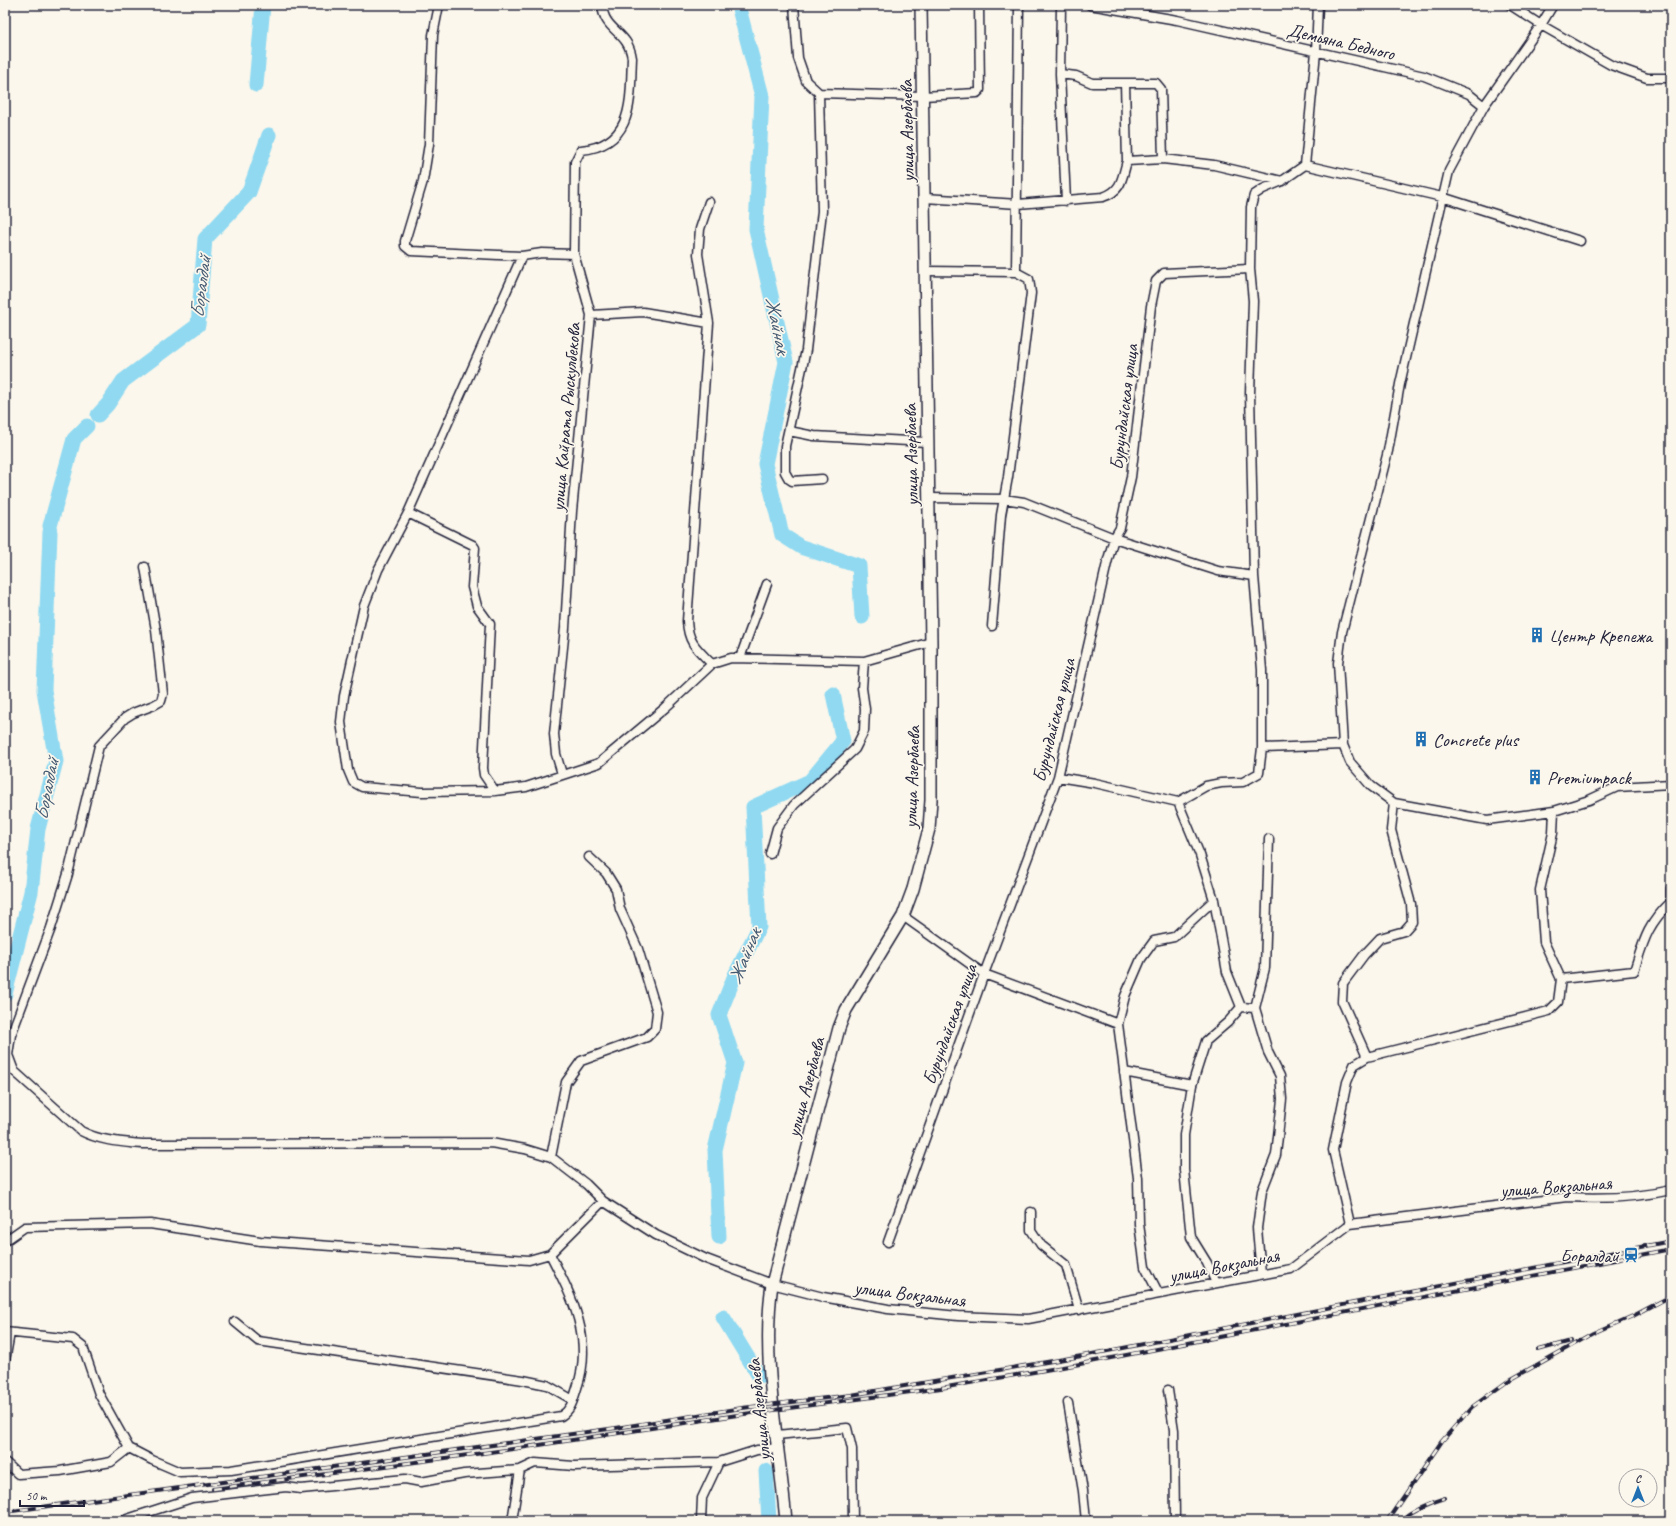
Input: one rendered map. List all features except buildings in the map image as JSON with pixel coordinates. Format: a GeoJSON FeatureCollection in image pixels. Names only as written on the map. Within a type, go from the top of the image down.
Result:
{"type":"FeatureCollection","features":[{"type":"Feature","properties":{"kind":"main road","name":"улица Азербаева"},"geometry":{"type":"LineString","coordinates":[[786,1521],[777,1436],[768,1320],[772,1284],[839,1028],[846,1010],[903,916],[913,889],[929,829],[932,800],[932,642],[927,442],[925,198],[921,5]]}},
{"type":"Feature","properties":{"kind":"street"},"geometry":{"type":"LineString","coordinates":[[439,5],[433,35],[429,144],[423,181],[405,241],[405,246],[411,251],[522,256],[542,253],[574,254]]}},
{"type":"Feature","properties":{"kind":"street"},"geometry":{"type":"LineString","coordinates":[[591,316],[574,254],[575,162],[581,150],[594,149],[604,144],[615,135],[627,119],[632,58],[631,48],[624,37],[606,21],[603,15],[602,5]]}},
{"type":"Feature","properties":{"kind":"street"},"geometry":{"type":"LineString","coordinates":[[794,5],[798,58],[806,81],[819,93],[923,96],[973,94],[980,90],[979,5]]}},
{"type":"Feature","properties":{"kind":"street"},"geometry":{"type":"LineString","coordinates":[[1016,272],[1018,204],[1019,5]]}},
{"type":"Feature","properties":{"kind":"street"},"geometry":{"type":"LineString","coordinates":[[1061,5],[1060,74],[1066,201]]}},
{"type":"Feature","properties":{"kind":"street","name":"Демьяна Бедного"},"geometry":{"type":"LineString","coordinates":[[1090,5],[1109,6],[1177,20],[1424,76],[1469,94],[1484,106]]}},
{"type":"Feature","properties":{"kind":"street"},"geometry":{"type":"LineString","coordinates":[[1305,165],[1316,52],[1318,5]]}},
{"type":"Feature","properties":{"kind":"street"},"geometry":{"type":"LineString","coordinates":[[1510,5],[1541,25],[1611,65],[1647,78],[1671,78]]}},
{"type":"Feature","properties":{"kind":"street"},"geometry":{"type":"LineString","coordinates":[[1553,5],[1541,25],[1484,106],[1449,171],[1400,384],[1388,451],[1342,632],[1338,663],[1343,745],[1350,762],[1371,786],[1394,803],[1445,814],[1487,820],[1554,811],[1589,800],[1617,787],[1671,784]]}},
{"type":"Feature","properties":{"kind":"street"},"geometry":{"type":"LineString","coordinates":[[1060,74],[1076,76],[1092,83],[1156,84],[1161,89],[1163,159]]}},
{"type":"Feature","properties":{"kind":"street"},"geometry":{"type":"LineString","coordinates":[[925,198],[1018,204],[1066,201],[1103,197],[1112,194],[1118,188],[1127,161],[1125,83]]}},
{"type":"Feature","properties":{"kind":"street"},"geometry":{"type":"LineString","coordinates":[[819,93],[822,211],[806,350],[785,446],[785,472],[788,479],[792,481],[822,479]]}},
{"type":"Feature","properties":{"kind":"street"},"geometry":{"type":"LineString","coordinates":[[1127,161],[1163,159],[1214,165],[1282,181]]}},
{"type":"Feature","properties":{"kind":"street"},"geometry":{"type":"LineString","coordinates":[[1058,777],[1096,783],[1178,802],[1206,786],[1221,783],[1244,782],[1259,773],[1262,748],[1262,670],[1254,576],[1250,393],[1253,301],[1250,269],[1251,207],[1254,195],[1263,189],[1282,181],[1305,165],[1442,197],[1580,241]]}},
{"type":"Feature","properties":{"kind":"street"},"geometry":{"type":"LineString","coordinates":[[709,202],[700,229],[698,254],[709,323],[687,621],[688,634],[692,643],[712,664]]}},
{"type":"Feature","properties":{"kind":"street"},"geometry":{"type":"LineString","coordinates":[[522,256],[408,513],[378,570],[364,606],[344,696],[341,722],[348,770],[353,782],[362,787],[422,792],[495,791],[526,787],[599,763],[665,708],[712,664],[721,660],[740,658],[864,661],[932,642]]}},
{"type":"Feature","properties":{"kind":"street","name":"Бурундайская улица"},"geometry":{"type":"LineString","coordinates":[[888,1242],[984,974],[1058,777],[1107,563],[1114,538],[1120,528],[1130,477],[1151,306],[1156,281],[1164,273],[1250,269]]}},
{"type":"Feature","properties":{"kind":"street"},"geometry":{"type":"LineString","coordinates":[[926,271],[1016,272],[1029,278],[1031,293],[1001,515],[992,626]]}},
{"type":"Feature","properties":{"kind":"street","name":"улица Кайрата Рыскулбекова"},"geometry":{"type":"LineString","coordinates":[[562,774],[556,754],[554,734],[564,628],[572,511],[591,316],[643,312],[709,323]]}},
{"type":"Feature","properties":{"kind":"street"},"geometry":{"type":"LineString","coordinates":[[789,431],[814,436],[927,442]]}},
{"type":"Feature","properties":{"kind":"street"},"geometry":{"type":"LineString","coordinates":[[929,498],[1004,499],[1024,502],[1114,538],[1218,571],[1254,576]]}},
{"type":"Feature","properties":{"kind":"street"},"geometry":{"type":"LineString","coordinates":[[408,513],[473,545],[475,548],[472,587],[477,606],[490,624],[483,768],[484,775],[495,791]]}},
{"type":"Feature","properties":{"kind":"street"},"geometry":{"type":"LineString","coordinates":[[145,568],[156,630],[163,694],[161,701],[125,718],[99,746],[68,874],[51,928],[11,1035],[8,1055],[14,1071],[81,1131],[91,1137],[109,1141],[142,1144],[491,1143],[525,1149],[551,1157],[566,1082],[581,1061],[647,1037],[655,1029],[657,1012],[638,949],[620,909],[616,889],[606,873],[590,857]]}},
{"type":"Feature","properties":{"kind":"street"},"geometry":{"type":"LineString","coordinates":[[740,658],[767,584]]}},
{"type":"Feature","properties":{"kind":"street"},"geometry":{"type":"LineString","coordinates":[[770,854],[777,828],[794,805],[855,749],[864,732],[865,709],[862,688],[864,661]]}},
{"type":"Feature","properties":{"kind":"street"},"geometry":{"type":"LineString","coordinates":[[1262,748],[1343,745]]}},
{"type":"Feature","properties":{"kind":"street"},"geometry":{"type":"LineString","coordinates":[[1178,802],[1200,855],[1214,900],[1227,972],[1241,1007]]}},
{"type":"Feature","properties":{"kind":"street"},"geometry":{"type":"LineString","coordinates":[[1367,1057],[1342,1001],[1343,983],[1364,955],[1380,938],[1404,931],[1412,922],[1411,904],[1391,830],[1394,803]]}},
{"type":"Feature","properties":{"kind":"street"},"geometry":{"type":"LineString","coordinates":[[1350,1224],[1333,1150],[1347,1082],[1354,1065],[1367,1057],[1549,1011],[1558,1002],[1561,979],[1544,942],[1540,890],[1553,832],[1554,811]]}},
{"type":"Feature","properties":{"kind":"street"},"geometry":{"type":"LineString","coordinates":[[1261,1274],[1257,1228],[1262,1191],[1276,1155],[1282,1099],[1280,1076],[1268,1052],[1255,1008],[1265,968],[1269,840]]}},
{"type":"Feature","properties":{"kind":"street"},"geometry":{"type":"LineString","coordinates":[[1561,979],[1634,971],[1645,937],[1656,916],[1671,902],[1671,888]]}},
{"type":"Feature","properties":{"kind":"street"},"geometry":{"type":"LineString","coordinates":[[1159,1294],[1145,1267],[1139,1224],[1138,1178],[1118,1024],[1125,996],[1141,959],[1154,941],[1174,937],[1214,900]]}},
{"type":"Feature","properties":{"kind":"street"},"geometry":{"type":"LineString","coordinates":[[903,916],[984,974],[1118,1024]]}},
{"type":"Feature","properties":{"kind":"street"},"geometry":{"type":"LineString","coordinates":[[1241,1007],[1255,1008]]}},
{"type":"Feature","properties":{"kind":"street"},"geometry":{"type":"LineString","coordinates":[[1216,1283],[1207,1263],[1191,1237],[1187,1211],[1184,1170],[1184,1135],[1192,1085],[1206,1041],[1228,1022],[1241,1007]]}},
{"type":"Feature","properties":{"kind":"street"},"geometry":{"type":"LineString","coordinates":[[1124,1072],[1192,1085]]}},
{"type":"Feature","properties":{"kind":"street","name":"улица Вокзальная"},"geometry":{"type":"LineString","coordinates":[[551,1157],[586,1184],[603,1201],[664,1238],[706,1259],[772,1284],[823,1297],[888,1309],[958,1316],[1028,1319],[1291,1269],[1350,1224],[1567,1197],[1599,1199],[1644,1196],[1671,1190]]}},
{"type":"Feature","properties":{"kind":"street"},"geometry":{"type":"LineString","coordinates":[[5,1242],[25,1227],[150,1224],[260,1241],[528,1260],[550,1254],[603,1201]]}},
{"type":"Feature","properties":{"kind":"street"},"geometry":{"type":"LineString","coordinates":[[1031,1212],[1031,1230],[1041,1245],[1066,1265],[1078,1310]]}},
{"type":"Feature","properties":{"kind":"street"},"geometry":{"type":"LineString","coordinates":[[5,1361],[8,1333],[73,1339],[83,1347],[99,1394],[129,1448],[180,1472],[231,1470],[560,1416],[568,1411],[582,1374],[584,1341],[580,1322],[570,1293],[550,1254]]}},
{"type":"Feature","properties":{"kind":"street"},"geometry":{"type":"LineString","coordinates":[[235,1322],[258,1340],[523,1380],[547,1385],[573,1400]]}},
{"type":"Feature","properties":{"kind":"street"},"geometry":{"type":"LineString","coordinates":[[1168,1390],[1174,1430],[1175,1521]]}},
{"type":"Feature","properties":{"kind":"street"},"geometry":{"type":"LineString","coordinates":[[1068,1404],[1083,1491],[1086,1521]]}},
{"type":"Feature","properties":{"kind":"street"},"geometry":{"type":"LineString","coordinates":[[777,1436],[847,1428],[852,1449],[854,1521]]}},
{"type":"Feature","properties":{"kind":"street"},"geometry":{"type":"LineString","coordinates":[[5,1462],[18,1474],[60,1471],[111,1462],[129,1448]]}},
{"type":"Feature","properties":{"kind":"street"},"geometry":{"type":"LineString","coordinates":[[121,1521],[192,1498],[286,1486],[301,1490],[405,1479],[421,1482],[464,1474],[520,1470],[535,1463],[574,1466],[719,1462],[757,1450],[779,1448]]}},
{"type":"Feature","properties":{"kind":"street"},"geometry":{"type":"LineString","coordinates":[[701,1521],[702,1498],[719,1462]]}},
{"type":"Feature","properties":{"kind":"street"},"geometry":{"type":"LineString","coordinates":[[512,1521],[520,1470]]}},
{"type":"Feature","properties":{"kind":"waterway","name":"Боралдай"},"geometry":{"type":"LineString","coordinates":[[256,85],[263,5]]}},
{"type":"Feature","properties":{"kind":"waterway","name":"Жайнак"},"geometry":{"type":"LineString","coordinates":[[738,5],[762,96],[756,229],[786,362],[765,464],[782,535],[801,547],[859,566],[862,617]]}},
{"type":"Feature","properties":{"kind":"waterway","name":"Боралдай"},"geometry":{"type":"LineString","coordinates":[[98,415],[108,404],[123,381],[198,325],[205,239],[249,192],[269,135]]}},
{"type":"Feature","properties":{"kind":"waterway","name":"Боралдай"},"geometry":{"type":"LineString","coordinates":[[50,526],[74,439],[87,426]]}},
{"type":"Feature","properties":{"kind":"waterway","name":"Боралдай"},"geometry":{"type":"LineString","coordinates":[[5,994],[31,892],[38,829],[56,761],[44,690],[50,532]]}},
{"type":"Feature","properties":{"kind":"waterway","name":"Жайнак"},"geometry":{"type":"LineString","coordinates":[[719,1237],[715,1150],[735,1063],[719,1015],[735,975],[759,927],[753,807],[810,781],[843,741],[833,694]]}},
{"type":"Feature","properties":{"kind":"waterway","name":"Жайнак"},"geometry":{"type":"LineString","coordinates":[[723,1317],[759,1376]]}},
{"type":"Feature","properties":{"kind":"waterway","name":"Жайнак"},"geometry":{"type":"LineString","coordinates":[[766,1471],[769,1521]]}},
{"type":"Feature","properties":{"kind":"railway"},"geometry":{"type":"LineString","coordinates":[[5,1512],[616,1428],[742,1408],[851,1395],[1082,1356],[1671,1241]]}},
{"type":"Feature","properties":{"kind":"railway"},"geometry":{"type":"LineString","coordinates":[[213,1489],[513,1449],[744,1414],[941,1388],[1080,1364],[1671,1249]]}},
{"type":"Feature","properties":{"kind":"railway"},"geometry":{"type":"LineString","coordinates":[[1387,1521],[1442,1441],[1472,1407],[1508,1381],[1594,1333],[1635,1315],[1671,1296]]}},
{"type":"Feature","properties":{"kind":"railway"},"geometry":{"type":"LineString","coordinates":[[1538,1350],[1571,1341]]}},
{"type":"Feature","properties":{"kind":"railway"},"geometry":{"type":"LineString","coordinates":[[1399,1521],[1421,1507],[1445,1498]]}},
{"type":"Feature","properties":{"kind":"place","name":"Центр Крепежа"},"geometry":{"type":"Point","coordinates":[1537,635]}},
{"type":"Feature","properties":{"kind":"place","name":"Concrete plus"},"geometry":{"type":"Point","coordinates":[1421,739]}},
{"type":"Feature","properties":{"kind":"place","name":"Premiumpack"},"geometry":{"type":"Point","coordinates":[1535,777]}},
{"type":"Feature","properties":{"kind":"place","name":"Боралдай"},"geometry":{"type":"Point","coordinates":[1631,1255]}}]}
